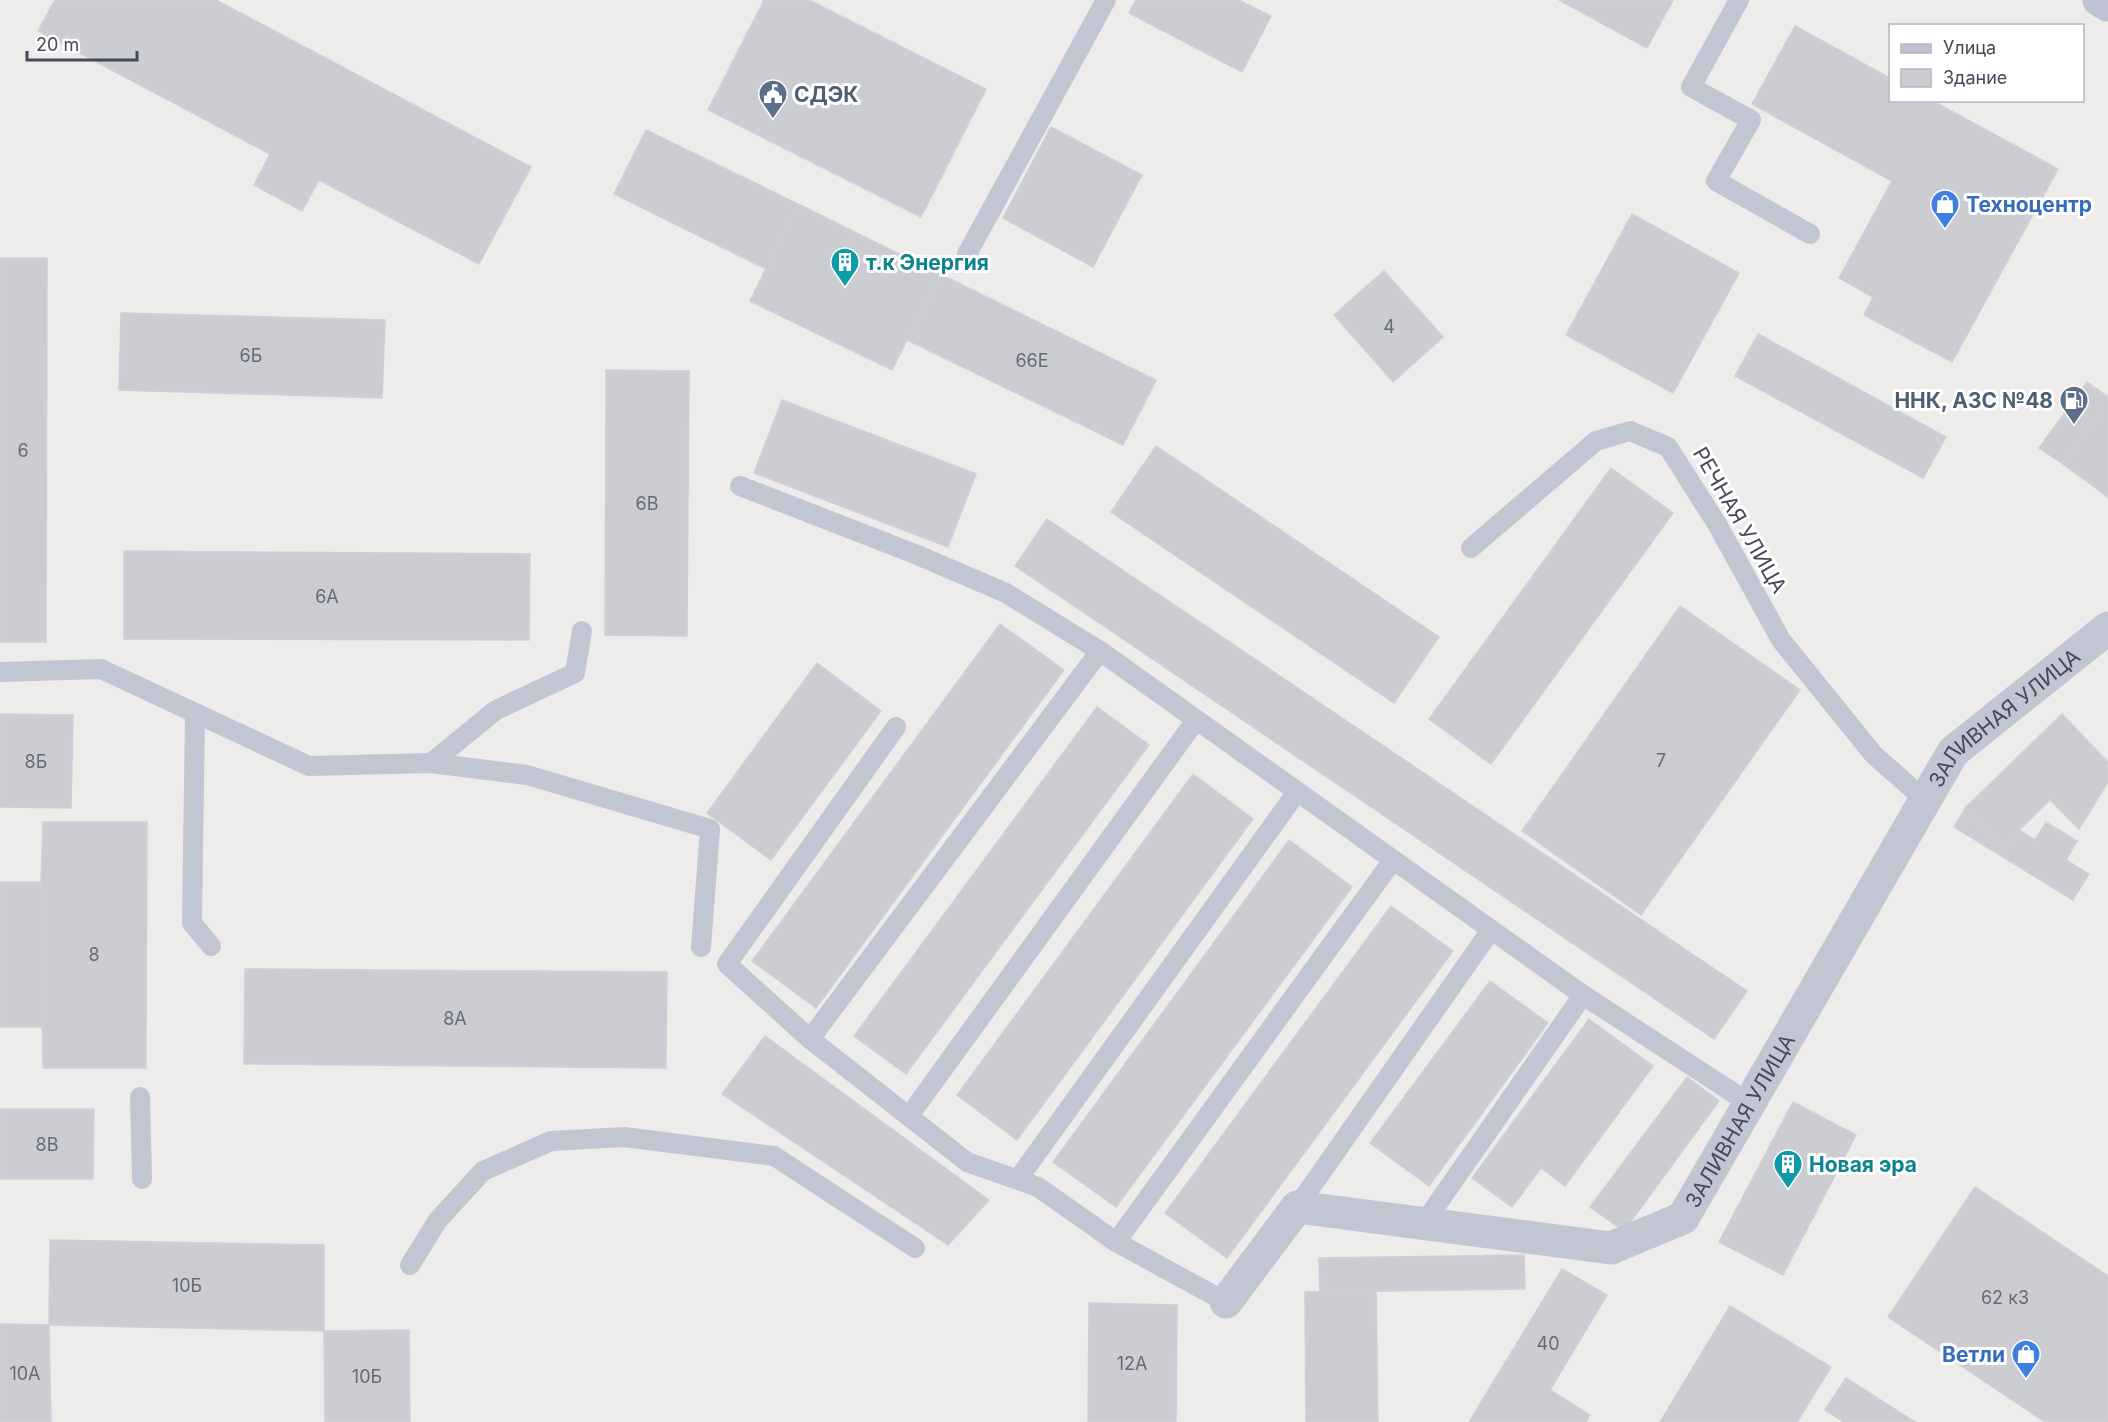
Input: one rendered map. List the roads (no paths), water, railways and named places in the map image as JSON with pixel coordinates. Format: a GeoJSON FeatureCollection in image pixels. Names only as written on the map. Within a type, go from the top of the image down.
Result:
{"type":"FeatureCollection","features":[{"type":"Feature","properties":{"kind":"street","name":"ЗАЛИВНАЯ УЛИЦА"},"geometry":{"type":"LineString","coordinates":[[1297,1208],[1611,1248],[1683,1218],[1953,752],[2108,628]]}},
{"type":"Feature","properties":{"kind":"street"},"geometry":{"type":"LineString","coordinates":[[1226,1302],[1297,1208]]}},
{"type":"Feature","properties":{"kind":"lane"},"geometry":{"type":"LineString","coordinates":[[967,254],[1106,0]]}},
{"type":"Feature","properties":{"kind":"lane"},"geometry":{"type":"LineString","coordinates":[[1739,0],[1691,87],[1751,120],[1716,182],[1810,234]]}},
{"type":"Feature","properties":{"kind":"lane","name":"РЕЧНАЯ УЛИЦА"},"geometry":{"type":"LineString","coordinates":[[1471,548],[1596,441],[1630,431],[1668,447],[1717,524],[1781,640],[1874,755],[1926,801]]}},
{"type":"Feature","properties":{"kind":"lane"},"geometry":{"type":"LineString","coordinates":[[740,486],[915,554],[1006,593],[1100,651],[1583,995],[1749,1103]]}},
{"type":"Feature","properties":{"kind":"lane"},"geometry":{"type":"LineString","coordinates":[[431,763],[496,710],[575,673],[582,631]]}},
{"type":"Feature","properties":{"kind":"lane"},"geometry":{"type":"LineString","coordinates":[[810,1039],[1100,651]]}},
{"type":"Feature","properties":{"kind":"lane"},"geometry":{"type":"LineString","coordinates":[[0,672],[101,669],[309,766],[431,763],[527,775],[710,829],[702,947]]}},
{"type":"Feature","properties":{"kind":"lane"},"geometry":{"type":"LineString","coordinates":[[195,713],[192,923],[211,946]]}},
{"type":"Feature","properties":{"kind":"lane"},"geometry":{"type":"LineString","coordinates":[[909,1116],[1196,720]]}},
{"type":"Feature","properties":{"kind":"lane"},"geometry":{"type":"LineString","coordinates":[[896,727],[727,964],[810,1039],[967,1162],[1038,1187],[1116,1242],[1226,1302]]}},
{"type":"Feature","properties":{"kind":"lane"},"geometry":{"type":"LineString","coordinates":[[1018,1179],[1297,792]]}},
{"type":"Feature","properties":{"kind":"lane"},"geometry":{"type":"LineString","coordinates":[[1116,1242],[1393,860]]}},
{"type":"Feature","properties":{"kind":"lane"},"geometry":{"type":"LineString","coordinates":[[1297,1208],[1491,930]]}},
{"type":"Feature","properties":{"kind":"lane"},"geometry":{"type":"LineString","coordinates":[[1424,1223],[1583,995]]}},
{"type":"Feature","properties":{"kind":"lane"},"geometry":{"type":"LineString","coordinates":[[140,1097],[142,1179]]}},
{"type":"Feature","properties":{"kind":"lane"},"geometry":{"type":"LineString","coordinates":[[410,1265],[438,1220],[483,1171],[550,1141],[624,1137],[774,1155],[915,1248]]}},
{"type":"Feature","properties":{"kind":"place","name":"СДЭК"},"geometry":{"type":"Point","coordinates":[773,120]}},
{"type":"Feature","properties":{"kind":"place","name":"Техноцентр"},"geometry":{"type":"Point","coordinates":[1945,230]}},
{"type":"Feature","properties":{"kind":"place","name":"т.к Энергия"},"geometry":{"type":"Point","coordinates":[845,288]}},
{"type":"Feature","properties":{"kind":"place","name":"ННК, АЗС №48"},"geometry":{"type":"Point","coordinates":[2074,426]}},
{"type":"Feature","properties":{"kind":"place","name":"Новая эра"},"geometry":{"type":"Point","coordinates":[1788,1190]}},
{"type":"Feature","properties":{"kind":"place","name":"Ветли"},"geometry":{"type":"Point","coordinates":[2026,1380]}}]}
